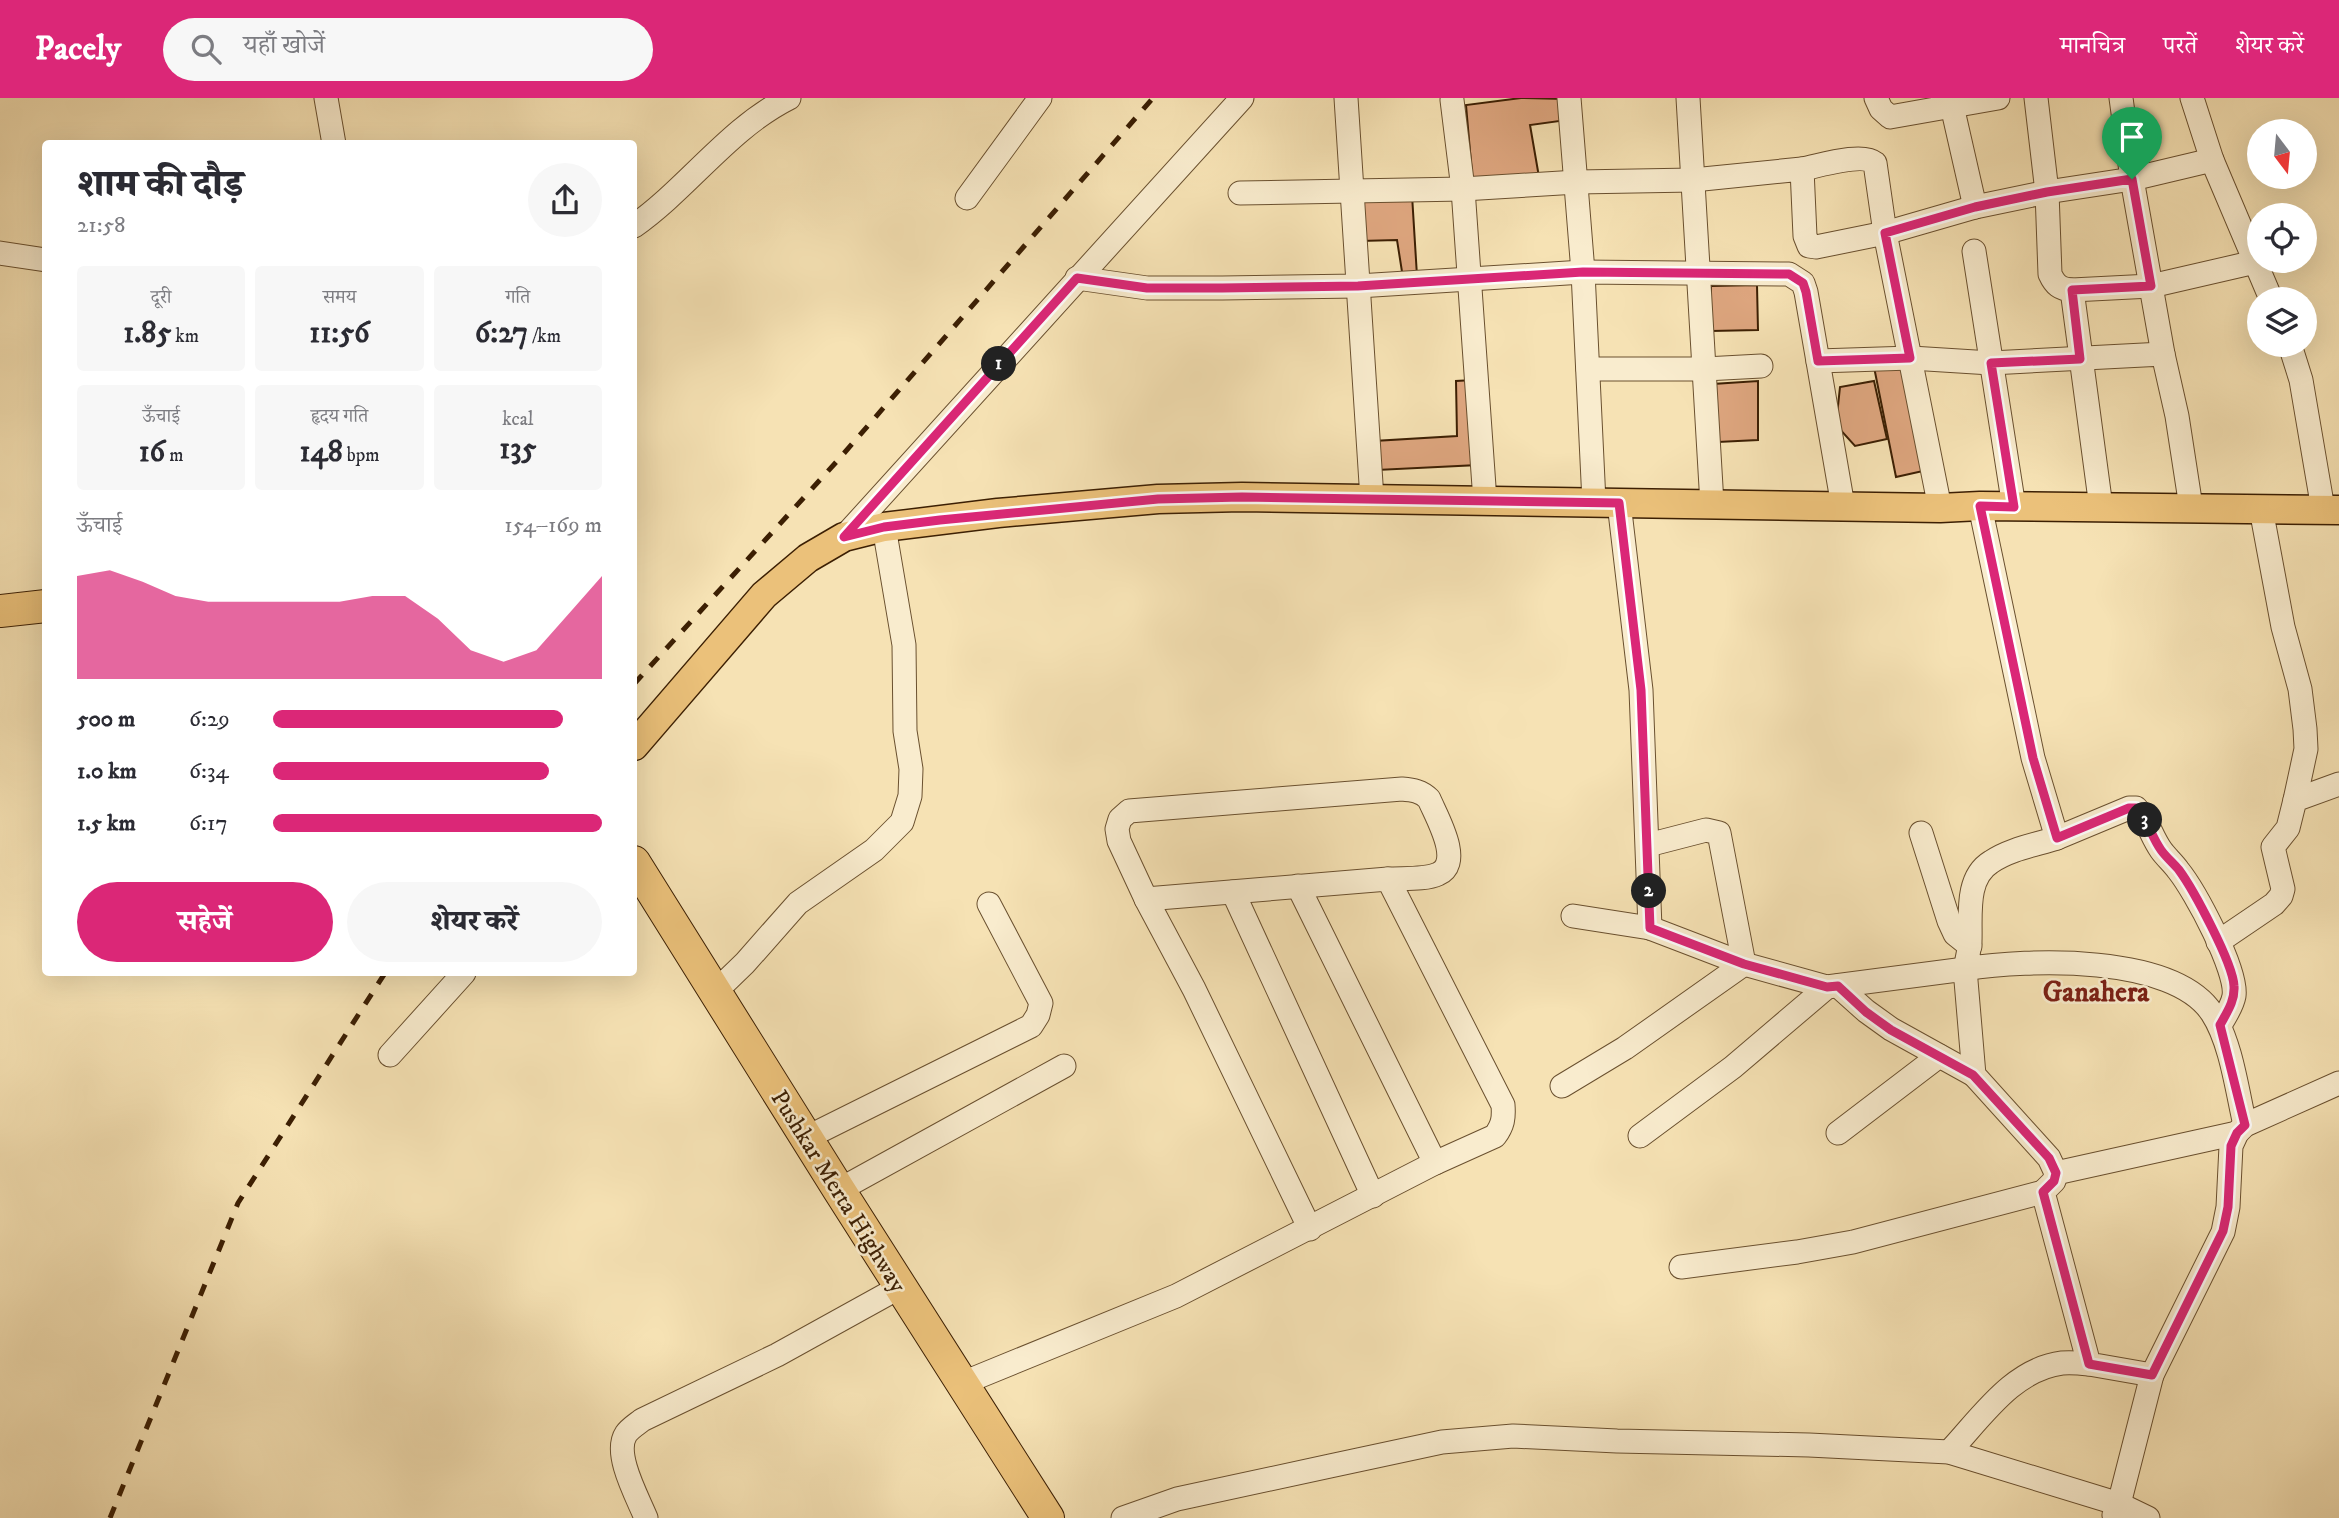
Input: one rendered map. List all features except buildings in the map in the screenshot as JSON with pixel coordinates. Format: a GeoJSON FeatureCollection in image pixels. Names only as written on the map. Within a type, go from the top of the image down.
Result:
{"type":"FeatureCollection","features":[{"type":"Feature","properties":{"kind":"highway"},"geometry":{"type":"LineString","coordinates":[[0,611],[42,606]]}},
{"type":"Feature","properties":{"kind":"highway","name":"Pushkar Merta Highway"},"geometry":{"type":"LineString","coordinates":[[637,867],[1048,1518]]}},
{"type":"Feature","properties":{"kind":"main road"},"geometry":{"type":"LineString","coordinates":[[637,743],[764,595],[808,558],[844,537],[884,527],[998,513],[1158,499],[1242,497],[1940,508],[2191,507],[2331,510]]}},
{"type":"Feature","properties":{"kind":"street"},"geometry":{"type":"LineString","coordinates":[[326,98],[333,140]]}},
{"type":"Feature","properties":{"kind":"street"},"geometry":{"type":"LineString","coordinates":[[637,223],[746,126],[771,107],[789,98]]}},
{"type":"Feature","properties":{"kind":"street"},"geometry":{"type":"LineString","coordinates":[[967,198],[1040,98]]}},
{"type":"Feature","properties":{"kind":"street"},"geometry":{"type":"LineString","coordinates":[[844,537],[1242,98]]}},
{"type":"Feature","properties":{"kind":"street"},"geometry":{"type":"LineString","coordinates":[[1346,98],[1372,499]]}},
{"type":"Feature","properties":{"kind":"street"},"geometry":{"type":"LineString","coordinates":[[1569,98],[1577,182],[1588,369],[1607,503],[1641,690],[1650,928]]}},
{"type":"Feature","properties":{"kind":"street"},"geometry":{"type":"LineString","coordinates":[[1688,98],[1712,504]]}},
{"type":"Feature","properties":{"kind":"street"},"geometry":{"type":"LineString","coordinates":[[1876,98],[1881,110],[1889,117],[1997,98]]}},
{"type":"Feature","properties":{"kind":"street"},"geometry":{"type":"LineString","coordinates":[[2036,98],[2047,192],[2050,274],[2062,289],[2151,286],[2247,264]]}},
{"type":"Feature","properties":{"kind":"street"},"geometry":{"type":"LineString","coordinates":[[2121,98],[2132,179],[2163,354],[2177,416],[2191,507]]}},
{"type":"Feature","properties":{"kind":"street"},"geometry":{"type":"LineString","coordinates":[[2192,98],[2212,160],[2247,243]]}},
{"type":"Feature","properties":{"kind":"street"},"geometry":{"type":"LineString","coordinates":[[1452,100],[1463,188],[1485,500]]}},
{"type":"Feature","properties":{"kind":"street"},"geometry":{"type":"LineString","coordinates":[[1952,106],[1975,207]]}},
{"type":"Feature","properties":{"kind":"street"},"geometry":{"type":"LineString","coordinates":[[1240,193],[1693,180],[1802,169],[1870,158],[1875,163],[1878,174],[1885,233],[1940,508]]}},
{"type":"Feature","properties":{"kind":"street"},"geometry":{"type":"LineString","coordinates":[[1802,169],[1805,236],[1810,246],[1885,233],[1975,207],[2047,192],[2132,179],[2212,160]]}},
{"type":"Feature","properties":{"kind":"street"},"geometry":{"type":"LineString","coordinates":[[1974,251],[2014,507]]}},
{"type":"Feature","properties":{"kind":"street"},"geometry":{"type":"LineString","coordinates":[[0,253],[42,259]]}},
{"type":"Feature","properties":{"kind":"street"},"geometry":{"type":"LineString","coordinates":[[1077,278],[1147,288],[1358,286],[1583,272],[1698,271],[1789,274],[1803,283],[1806,292],[1843,506]]}},
{"type":"Feature","properties":{"kind":"street"},"geometry":{"type":"LineString","coordinates":[[2072,290],[2101,507]]}},
{"type":"Feature","properties":{"kind":"street"},"geometry":{"type":"LineString","coordinates":[[1818,361],[1910,358],[1991,363],[2163,354]]}},
{"type":"Feature","properties":{"kind":"street"},"geometry":{"type":"LineString","coordinates":[[2294,357],[2331,510]]}},
{"type":"Feature","properties":{"kind":"street"},"geometry":{"type":"LineString","coordinates":[[1588,369],[1762,366]]}},
{"type":"Feature","properties":{"kind":"street"},"geometry":{"type":"LineString","coordinates":[[1980,506],[2033,758],[2057,838]]}},
{"type":"Feature","properties":{"kind":"street"},"geometry":{"type":"LineString","coordinates":[[2218,942],[2274,904],[2281,896],[2283,890],[2273,847],[2288,828],[2306,749],[2300,689],[2283,627],[2261,509]]}},
{"type":"Feature","properties":{"kind":"street"},"geometry":{"type":"LineString","coordinates":[[715,993],[799,903],[874,850],[902,822],[910,796],[911,769],[905,732],[904,645],[884,527]]}},
{"type":"Feature","properties":{"kind":"street"},"geometry":{"type":"LineString","coordinates":[[2295,800],[2339,784]]}},
{"type":"Feature","properties":{"kind":"street"},"geometry":{"type":"LineString","coordinates":[[1146,899],[1437,875],[1445,870],[1451,852],[1429,799],[1423,793],[1402,789],[1129,811],[1120,819],[1117,829],[1119,841],[1146,899],[1194,989],[1310,1229]]}},
{"type":"Feature","properties":{"kind":"street"},"geometry":{"type":"LineString","coordinates":[[1973,1075],[1965,968],[1970,946],[1972,890],[1988,863],[2129,808],[2136,808],[2143,816],[2160,849],[2179,870],[2218,942],[2234,982],[2232,1005],[2220,1025]]}},
{"type":"Feature","properties":{"kind":"street"},"geometry":{"type":"LineString","coordinates":[[1648,845],[1706,830],[1719,833],[1744,964]]}},
{"type":"Feature","properties":{"kind":"street"},"geometry":{"type":"LineString","coordinates":[[1921,833],[1949,921],[1955,934],[1970,946]]}},
{"type":"Feature","properties":{"kind":"street"},"geometry":{"type":"LineString","coordinates":[[963,1383],[1176,1296],[1435,1163],[1495,1136],[1504,1119],[1503,1105],[1388,879]]}},
{"type":"Feature","properties":{"kind":"street"},"geometry":{"type":"LineString","coordinates":[[1298,886],[1435,1163]]}},
{"type":"Feature","properties":{"kind":"street"},"geometry":{"type":"LineString","coordinates":[[1233,892],[1373,1196]]}},
{"type":"Feature","properties":{"kind":"street"},"geometry":{"type":"LineString","coordinates":[[806,1138],[1031,1026],[1041,1003],[989,904]]}},
{"type":"Feature","properties":{"kind":"street"},"geometry":{"type":"LineString","coordinates":[[1573,916],[1650,928],[1744,964],[1833,986],[2028,962],[2141,970],[2173,981],[2196,993],[2220,1025],[2241,1129],[2231,1146],[2228,1207],[2223,1231],[2152,1375],[2116,1511]]}},
{"type":"Feature","properties":{"kind":"street"},"geometry":{"type":"LineString","coordinates":[[1562,1086],[1625,1048],[1744,964]]}},
{"type":"Feature","properties":{"kind":"street"},"geometry":{"type":"LineString","coordinates":[[390,1055],[461,976]]}},
{"type":"Feature","properties":{"kind":"street"},"geometry":{"type":"LineString","coordinates":[[1681,1267],[1853,1242],[2043,1192],[2054,1181],[2056,1173],[2049,1158],[1973,1075],[1891,1030],[1833,986]]}},
{"type":"Feature","properties":{"kind":"street"},"geometry":{"type":"LineString","coordinates":[[1640,1136],[1733,1067],[1833,986]]}},
{"type":"Feature","properties":{"kind":"street"},"geometry":{"type":"LineString","coordinates":[[1838,1133],[1939,1056]]}},
{"type":"Feature","properties":{"kind":"street"},"geometry":{"type":"LineString","coordinates":[[839,1190],[1064,1066]]}},
{"type":"Feature","properties":{"kind":"street"},"geometry":{"type":"LineString","coordinates":[[2056,1173],[2241,1129],[2339,1083]]}},
{"type":"Feature","properties":{"kind":"street"},"geometry":{"type":"LineString","coordinates":[[2043,1192],[2089,1364]]}},
{"type":"Feature","properties":{"kind":"street"},"geometry":{"type":"LineString","coordinates":[[646,1518],[623,1461],[621,1447],[626,1434],[642,1420],[777,1355],[900,1287]]}},
{"type":"Feature","properties":{"kind":"street"},"geometry":{"type":"LineString","coordinates":[[1949,1452],[2006,1391],[2043,1367],[2063,1363],[2089,1364],[2152,1375]]}},
{"type":"Feature","properties":{"kind":"street"},"geometry":{"type":"LineString","coordinates":[[1123,1518],[1177,1499],[1442,1442],[1513,1436],[1949,1452],[2116,1511],[2148,1518]]}},
{"type":"Feature","properties":{"kind":"railway"},"geometry":{"type":"LineString","coordinates":[[637,681],[839,459],[1153,98]]}},
{"type":"Feature","properties":{"kind":"railway"},"geometry":{"type":"LineString","coordinates":[[110,1518],[238,1203],[383,976]]}},
{"type":"Feature","properties":{"kind":"district","name":"Ganahera"},"geometry":{"type":"Point","coordinates":[2096,991]}},
{"type":"Feature","properties":{"kind":"route"},"geometry":{"type":"LineString","coordinates":[[2132,179],[2151,286],[2072,290],[2080,359],[1991,363],[2014,507],[1980,506],[2033,758],[2057,838],[2129,808],[2136,808],[2160,849],[2179,870],[2196,898],[2234,982],[2232,1005],[2220,1025],[2245,1125],[2237,1133],[2231,1146],[2228,1207],[2223,1231],[2152,1375],[2089,1364],[2043,1192],[2054,1181],[2056,1173],[2049,1158],[1973,1075],[1891,1030],[1866,1012],[1838,986],[1827,987],[1744,964],[1650,928],[1641,690],[1619,503],[1242,497],[1158,499],[940,520],[884,527],[844,537],[1077,278],[1147,288],[1222,288],[1358,286],[1583,272],[1698,271],[1789,274],[1803,283],[1806,292],[1818,361],[1910,358],[1885,233],[1975,207],[2047,192],[2132,179]]}}]}
